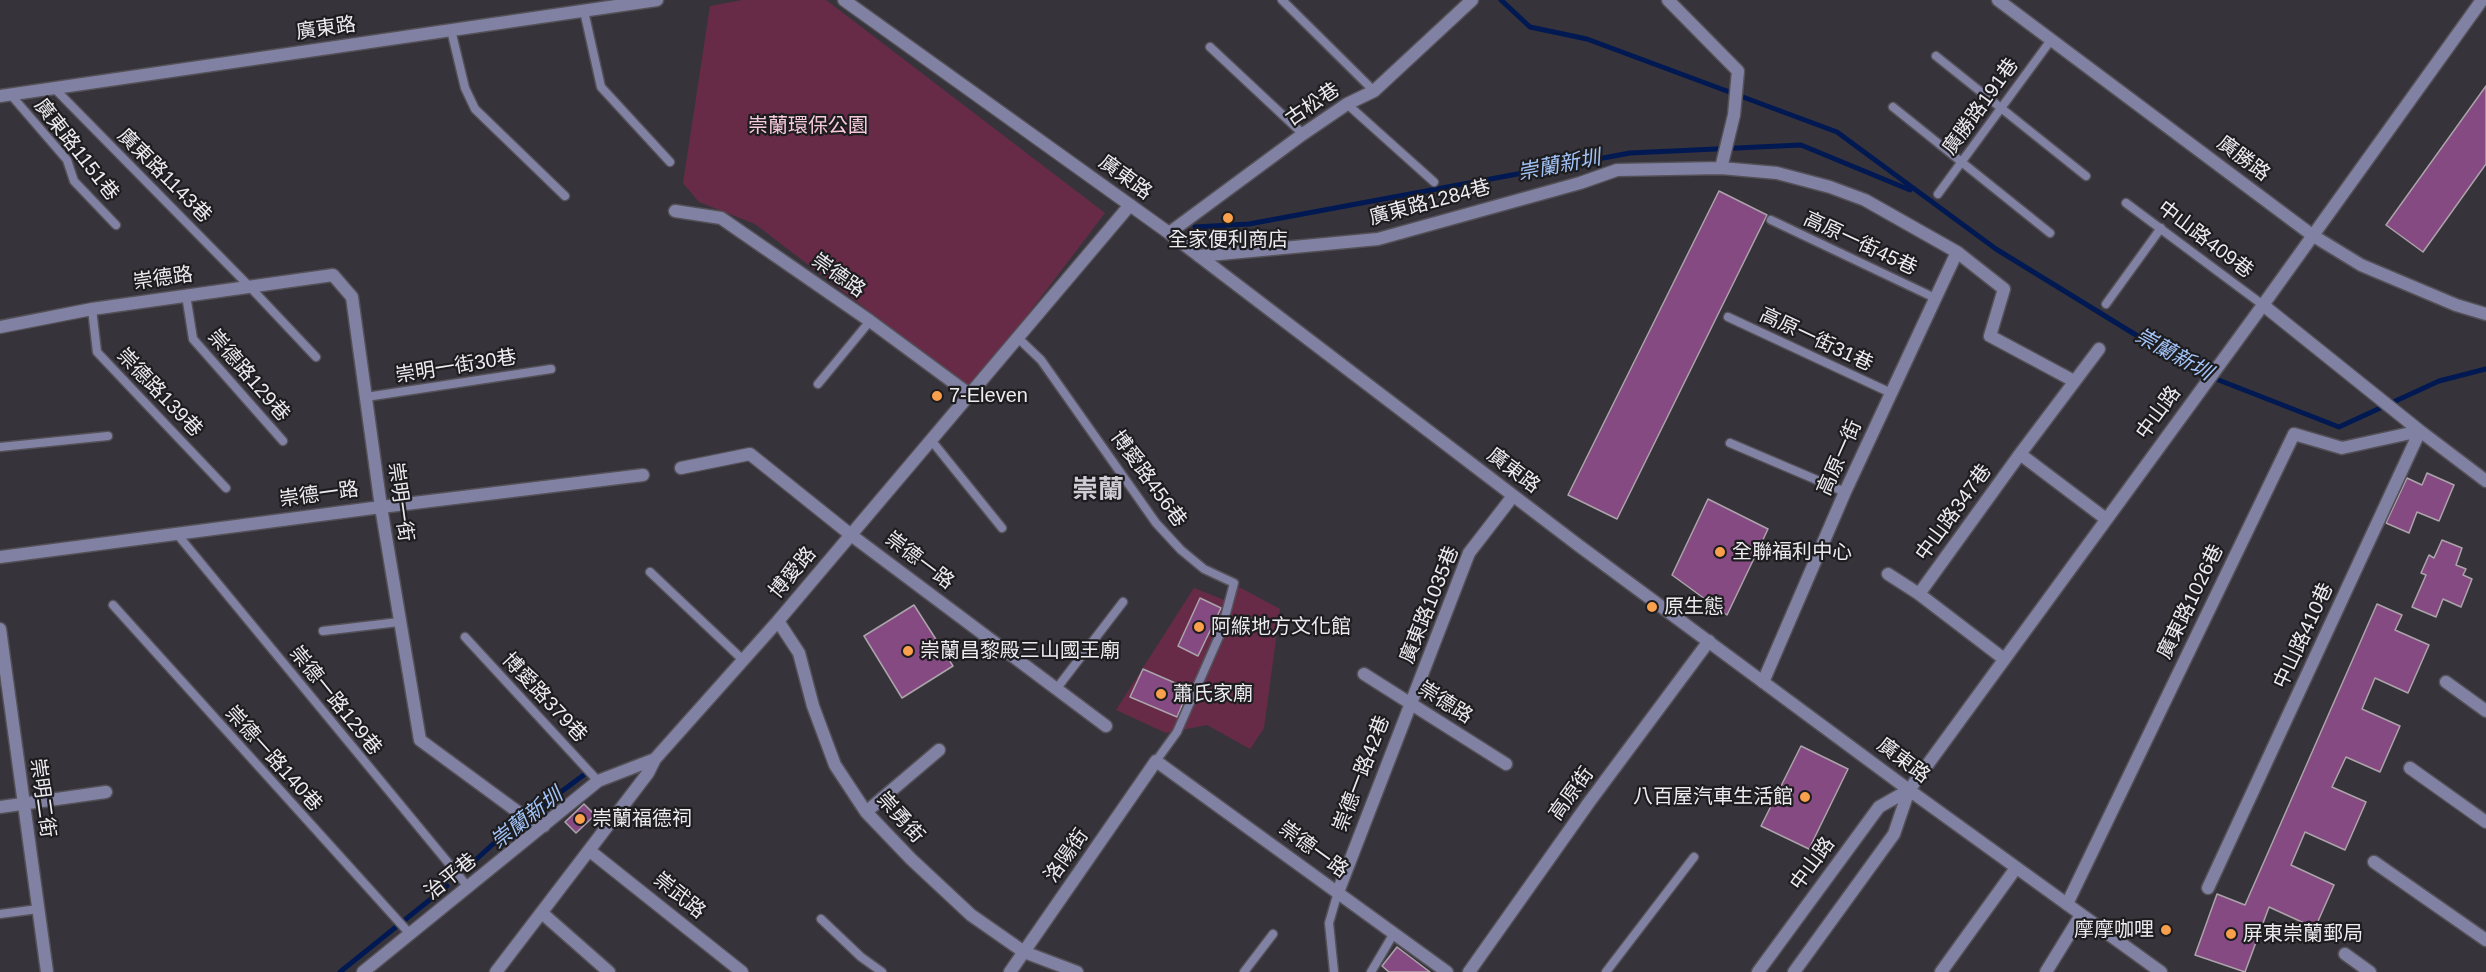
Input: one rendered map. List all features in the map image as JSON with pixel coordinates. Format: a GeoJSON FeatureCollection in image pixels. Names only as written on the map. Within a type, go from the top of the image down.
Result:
{"type":"FeatureCollection","features":[{"type":"Feature","properties":{"kind":"street","name":"廣東路"},"geometry":{"type":"LineString","coordinates":[[5,95],[657,0]]}},
{"type":"Feature","properties":{"kind":"street","name":"廣東路"},"geometry":{"type":"LineString","coordinates":[[844,0],[1169,233],[1513,496],[1909,790],[2161,972]]}},
{"type":"Feature","properties":{"kind":"street"},"geometry":{"type":"LineString","coordinates":[[1668,0],[1738,71],[1734,115],[1721,168]]}},
{"type":"Feature","properties":{"kind":"street","name":"廣勝路"},"geometry":{"type":"LineString","coordinates":[[1998,0],[2312,235],[2361,265],[2456,305],[2486,314]]}},
{"type":"Feature","properties":{"kind":"street","name":"中山路"},"geometry":{"type":"LineString","coordinates":[[1794,972],[1894,834],[1909,790],[2482,0]]}},
{"type":"Feature","properties":{"kind":"street","name":"古松巷"},"geometry":{"type":"LineString","coordinates":[[1169,233],[1347,104],[1374,91],[1468,1]]}},
{"type":"Feature","properties":{"kind":"street","name":"廣東路1284巷"},"geometry":{"type":"LineString","coordinates":[[1199,256],[1377,239],[1580,183],[1617,170],[1721,168],[1777,173],[1830,187],[1865,200],[1957,252],[2004,289],[1990,336],[2074,381]]}},
{"type":"Feature","properties":{"kind":"street","name":"博愛路"},"geometry":{"type":"LineString","coordinates":[[496,972],[590,851],[648,773],[655,759],[778,621],[1130,205]]}},
{"type":"Feature","properties":{"kind":"street","name":"崇德路"},"geometry":{"type":"LineString","coordinates":[[675,211],[721,218],[870,321],[969,394]]}},
{"type":"Feature","properties":{"kind":"street","name":"高原一街"},"geometry":{"type":"LineString","coordinates":[[1764,682],[1845,492],[1957,252]]}},
{"type":"Feature","properties":{"kind":"street","name":"崇德路"},"geometry":{"type":"LineString","coordinates":[[0,327],[92,309],[333,275]]}},
{"type":"Feature","properties":{"kind":"street","name":"崇明一街"},"geometry":{"type":"LineString","coordinates":[[333,275],[352,297],[381,507],[420,740],[518,812],[539,824]]}},
{"type":"Feature","properties":{"kind":"street"},"geometry":{"type":"LineString","coordinates":[[2263,305],[2379,400],[2486,481]]}},
{"type":"Feature","properties":{"kind":"street","name":"中山路347巷"},"geometry":{"type":"LineString","coordinates":[[1919,594],[2099,349]]}},
{"type":"Feature","properties":{"kind":"street","name":"中山路410巷"},"geometry":{"type":"LineString","coordinates":[[2208,888],[2421,431]]}},
{"type":"Feature","properties":{"kind":"street","name":"廣東路1026巷"},"geometry":{"type":"LineString","coordinates":[[2067,904],[2294,435],[2342,448],[2421,431]]}},
{"type":"Feature","properties":{"kind":"street","name":"崇德一路"},"geometry":{"type":"LineString","coordinates":[[681,468],[750,454],[851,535],[1106,726]]}},
{"type":"Feature","properties":{"kind":"street"},"geometry":{"type":"LineString","coordinates":[[2020,454],[2106,519]]}},
{"type":"Feature","properties":{"kind":"street","name":"崇德一路"},"geometry":{"type":"LineString","coordinates":[[0,557],[643,475]]}},
{"type":"Feature","properties":{"kind":"street","name":"廣東路1035巷"},"geometry":{"type":"LineString","coordinates":[[1411,704],[1469,553],[1513,496]]}},
{"type":"Feature","properties":{"kind":"street"},"geometry":{"type":"LineString","coordinates":[[1888,574],[1919,594],[2004,659]]}},
{"type":"Feature","properties":{"kind":"street","name":"崇勇街"},"geometry":{"type":"LineString","coordinates":[[778,621],[799,653],[813,706],[835,765],[866,812],[910,859],[971,915],[1024,952],[1077,972]]}},
{"type":"Feature","properties":{"kind":"street","name":"崇明二街"},"geometry":{"type":"LineString","coordinates":[[0,629],[4,683],[46,972]]}},
{"type":"Feature","properties":{"kind":"street","name":"高原街"},"geometry":{"type":"LineString","coordinates":[[1469,972],[1590,801],[1709,641]]}},
{"type":"Feature","properties":{"kind":"street","name":"崇德路"},"geometry":{"type":"LineString","coordinates":[[1364,674],[1506,764]]}},
{"type":"Feature","properties":{"kind":"street"},"geometry":{"type":"LineString","coordinates":[[2446,682],[2486,711]]}},
{"type":"Feature","properties":{"kind":"street","name":"崇德一路42巷"},"geometry":{"type":"LineString","coordinates":[[1338,892],[1411,704]]}},
{"type":"Feature","properties":{"kind":"street"},"geometry":{"type":"LineString","coordinates":[[866,812],[939,750]]}},
{"type":"Feature","properties":{"kind":"street","name":"治平巷"},"geometry":{"type":"LineString","coordinates":[[363,972],[408,932],[469,888],[539,824],[598,781],[655,759]]}},
{"type":"Feature","properties":{"kind":"street","name":"崇德一路"},"geometry":{"type":"LineString","coordinates":[[1156,761],[1447,972]]}},
{"type":"Feature","properties":{"kind":"street","name":"洛陽街"},"geometry":{"type":"LineString","coordinates":[[1010,972],[1156,761]]}},
{"type":"Feature","properties":{"kind":"street"},"geometry":{"type":"LineString","coordinates":[[2410,768],[2486,822]]}},
{"type":"Feature","properties":{"kind":"street","name":"中山路"},"geometry":{"type":"LineString","coordinates":[[1758,972],[1878,807],[1909,790]]}},
{"type":"Feature","properties":{"kind":"street"},"geometry":{"type":"LineString","coordinates":[[0,807],[106,792]]}},
{"type":"Feature","properties":{"kind":"street","name":"崇武路"},"geometry":{"type":"LineString","coordinates":[[590,851],[742,972]]}},
{"type":"Feature","properties":{"kind":"street"},"geometry":{"type":"LineString","coordinates":[[2374,862],[2486,940]]}},
{"type":"Feature","properties":{"kind":"street"},"geometry":{"type":"LineString","coordinates":[[1941,972],[2016,867]]}},
{"type":"Feature","properties":{"kind":"street"},"geometry":{"type":"LineString","coordinates":[[542,913],[609,972]]}},
{"type":"Feature","properties":{"kind":"street"},"geometry":{"type":"LineString","coordinates":[[2046,972],[2081,915]]}},
{"type":"Feature","properties":{"kind":"street"},"geometry":{"type":"LineString","coordinates":[[2345,954],[2370,972]]}},
{"type":"Feature","properties":{"kind":"lane"},"geometry":{"type":"LineString","coordinates":[[1282,0],[1374,91]]}},
{"type":"Feature","properties":{"kind":"lane"},"geometry":{"type":"LineString","coordinates":[[584,11],[601,87],[670,162]]}},
{"type":"Feature","properties":{"kind":"lane"},"geometry":{"type":"LineString","coordinates":[[452,30],[465,88],[475,109],[565,196]]}},
{"type":"Feature","properties":{"kind":"lane","name":"廣勝路191巷"},"geometry":{"type":"LineString","coordinates":[[1938,194],[2051,40]]}},
{"type":"Feature","properties":{"kind":"lane"},"geometry":{"type":"LineString","coordinates":[[1210,47],[1304,134]]}},
{"type":"Feature","properties":{"kind":"lane"},"geometry":{"type":"LineString","coordinates":[[1936,57],[2086,176]]}},
{"type":"Feature","properties":{"kind":"lane","name":"廣東路1143巷"},"geometry":{"type":"LineString","coordinates":[[55,89],[316,357]]}},
{"type":"Feature","properties":{"kind":"lane","name":"廣東路1151巷"},"geometry":{"type":"LineString","coordinates":[[5,95],[67,160],[74,181],[116,225]]}},
{"type":"Feature","properties":{"kind":"lane"},"geometry":{"type":"LineString","coordinates":[[1347,104],[1434,182]]}},
{"type":"Feature","properties":{"kind":"lane"},"geometry":{"type":"LineString","coordinates":[[1893,107],[2050,233]]}},
{"type":"Feature","properties":{"kind":"lane","name":"中山路409巷"},"geometry":{"type":"LineString","coordinates":[[2126,203],[2263,305]]}},
{"type":"Feature","properties":{"kind":"lane","name":"高原一街45巷"},"geometry":{"type":"LineString","coordinates":[[1771,220],[1935,298]]}},
{"type":"Feature","properties":{"kind":"lane"},"geometry":{"type":"LineString","coordinates":[[2106,304],[2161,228]]}},
{"type":"Feature","properties":{"kind":"lane","name":"崇德路129巷"},"geometry":{"type":"LineString","coordinates":[[186,295],[193,339],[283,441]]}},
{"type":"Feature","properties":{"kind":"lane","name":"崇德路139巷"},"geometry":{"type":"LineString","coordinates":[[92,309],[97,352],[226,488]]}},
{"type":"Feature","properties":{"kind":"lane","name":"高原一街31巷"},"geometry":{"type":"LineString","coordinates":[[1728,317],[1891,393]]}},
{"type":"Feature","properties":{"kind":"lane"},"geometry":{"type":"LineString","coordinates":[[818,384],[870,321]]}},
{"type":"Feature","properties":{"kind":"lane","name":"博愛路456巷"},"geometry":{"type":"LineString","coordinates":[[1018,338],[1041,360],[1156,523],[1181,550],[1204,569],[1234,583],[1221,632],[1177,732],[1156,761]]}},
{"type":"Feature","properties":{"kind":"lane","name":"崇明一街30巷"},"geometry":{"type":"LineString","coordinates":[[366,398],[551,369]]}},
{"type":"Feature","properties":{"kind":"lane"},"geometry":{"type":"LineString","coordinates":[[0,447],[108,436]]}},
{"type":"Feature","properties":{"kind":"lane"},"geometry":{"type":"LineString","coordinates":[[931,440],[1002,528]]}},
{"type":"Feature","properties":{"kind":"lane"},"geometry":{"type":"LineString","coordinates":[[1730,443],[1845,492]]}},
{"type":"Feature","properties":{"kind":"lane","name":"崇德一路129巷"},"geometry":{"type":"LineString","coordinates":[[177,534],[469,888]]}},
{"type":"Feature","properties":{"kind":"lane"},"geometry":{"type":"LineString","coordinates":[[650,572],[743,660]]}},
{"type":"Feature","properties":{"kind":"lane"},"geometry":{"type":"LineString","coordinates":[[1058,688],[1123,602]]}},
{"type":"Feature","properties":{"kind":"lane","name":"崇德一路140巷"},"geometry":{"type":"LineString","coordinates":[[113,605],[408,932]]}},
{"type":"Feature","properties":{"kind":"lane"},"geometry":{"type":"LineString","coordinates":[[323,631],[399,622]]}},
{"type":"Feature","properties":{"kind":"lane","name":"博愛路379巷"},"geometry":{"type":"LineString","coordinates":[[465,637],[598,781]]}},
{"type":"Feature","properties":{"kind":"lane"},"geometry":{"type":"LineString","coordinates":[[1606,972],[1694,857]]}},
{"type":"Feature","properties":{"kind":"lane"},"geometry":{"type":"LineString","coordinates":[[1334,972],[1329,923],[1338,892]]}},
{"type":"Feature","properties":{"kind":"lane"},"geometry":{"type":"LineString","coordinates":[[0,914],[38,909]]}},
{"type":"Feature","properties":{"kind":"lane"},"geometry":{"type":"LineString","coordinates":[[821,919],[861,957],[882,972]]}},
{"type":"Feature","properties":{"kind":"lane"},"geometry":{"type":"LineString","coordinates":[[1371,972],[1394,933]]}},
{"type":"Feature","properties":{"kind":"lane"},"geometry":{"type":"LineString","coordinates":[[1244,972],[1273,934]]}},
{"type":"Feature","properties":{"kind":"green space","name":"崇蘭環保公園"},"geometry":{"type":"Polygon","coordinates":[[[742,0],[826,0],[1105,213],[971,389],[755,224],[699,202],[683,183],[710,6],[742,0]]]}},
{"type":"Feature","properties":{"kind":"green space"},"geometry":{"type":"Polygon","coordinates":[[[1237,586],[1280,609],[1264,728],[1250,749],[1207,725],[1166,733],[1116,710],[1142,670],[1131,697],[1180,718],[1192,690],[1142,669],[1194,588],[1224,600],[1237,586]],[[1200,599],[1178,645],[1198,655],[1200,599]]]}},
{"type":"Feature","properties":{"kind":"building"},"geometry":{"type":"Polygon","coordinates":[[[2486,86],[2486,164],[2423,252],[2386,225],[2486,86]]]}},
{"type":"Feature","properties":{"kind":"building"},"geometry":{"type":"Polygon","coordinates":[[[1719,191],[1767,215],[1617,519],[1568,495],[1719,191]]]}},
{"type":"Feature","properties":{"kind":"building"},"geometry":{"type":"Polygon","coordinates":[[[2427,473],[2454,485],[2439,521],[2417,512],[2409,533],[2386,523],[2407,478],[2422,485],[2427,473]]]}},
{"type":"Feature","properties":{"kind":"building","name":"全聯福利中心"},"geometry":{"type":"Polygon","coordinates":[[[1708,499],[1768,529],[1727,615],[1672,575],[1708,499]]]}},
{"type":"Feature","properties":{"kind":"building"},"geometry":{"type":"Polygon","coordinates":[[[2442,540],[2462,548],[2456,565],[2466,569],[2463,575],[2472,579],[2461,607],[2443,599],[2436,617],[2412,607],[2426,575],[2421,573],[2429,555],[2434,558],[2442,540]]]}},
{"type":"Feature","properties":{"kind":"building","name":"阿緱地方文化館"},"geometry":{"type":"Polygon","coordinates":[[[1200,598],[1221,608],[1198,656],[1178,646],[1200,598]]]}},
{"type":"Feature","properties":{"kind":"building"},"geometry":{"type":"Polygon","coordinates":[[[2377,604],[2402,615],[2395,630],[2429,645],[2408,693],[2375,678],[2362,709],[2400,726],[2380,772],[2346,757],[2332,787],[2366,802],[2345,850],[2305,832],[2291,865],[2334,885],[2315,928],[2269,907],[2245,972],[2195,955],[2217,894],[2245,905],[2377,604]]]}},
{"type":"Feature","properties":{"kind":"building","name":"崇蘭昌黎殿三山國王廟"},"geometry":{"type":"Polygon","coordinates":[[[914,605],[953,666],[902,698],[864,636],[914,605]]]}},
{"type":"Feature","properties":{"kind":"building","name":"蕭氏家廟"},"geometry":{"type":"Polygon","coordinates":[[[1143,669],[1189,689],[1177,717],[1130,697],[1143,669]]]}},
{"type":"Feature","properties":{"kind":"building","name":"八百屋汽車生活館"},"geometry":{"type":"Polygon","coordinates":[[[1801,746],[1848,769],[1809,849],[1761,826],[1801,746]]]}},
{"type":"Feature","properties":{"kind":"building","name":"崇蘭福德祠"},"geometry":{"type":"Polygon","coordinates":[[[584,804],[595,815],[576,833],[565,822],[584,804]]]}},
{"type":"Feature","properties":{"kind":"building"},"geometry":{"type":"Polygon","coordinates":[[[1397,947],[1430,972],[1389,972],[1382,966],[1397,947]]]}},
{"type":"Feature","properties":{"kind":"waterway","name":"崇蘭新圳"},"geometry":{"type":"LineString","coordinates":[[1501,0],[1530,27],[1587,39],[1837,132],[1996,249],[2193,370],[2339,427],[2439,381],[2486,369]]}},
{"type":"Feature","properties":{"kind":"waterway","name":"崇蘭新圳"},"geometry":{"type":"LineString","coordinates":[[1195,227],[1249,224],[1630,153],[1801,145],[1910,190]]}},
{"type":"Feature","properties":{"kind":"waterway","name":"崇蘭新圳"},"geometry":{"type":"LineString","coordinates":[[470,865],[503,835],[585,774]]}},
{"type":"Feature","properties":{"kind":"waterway","name":"崇蘭新圳"},"geometry":{"type":"LineString","coordinates":[[340,972],[447,886]]}},
{"type":"Feature","properties":{"kind":"place","name":"全家便利商店"},"geometry":{"type":"Point","coordinates":[1228,218]}},
{"type":"Feature","properties":{"kind":"place","name":"7-Eleven"},"geometry":{"type":"Point","coordinates":[937,396]}},
{"type":"Feature","properties":{"kind":"place","name":"全聯福利中心"},"geometry":{"type":"Point","coordinates":[1720,552]}},
{"type":"Feature","properties":{"kind":"place","name":"原生態"},"geometry":{"type":"Point","coordinates":[1652,607]}},
{"type":"Feature","properties":{"kind":"place","name":"阿緱地方文化館"},"geometry":{"type":"Point","coordinates":[1199,627]}},
{"type":"Feature","properties":{"kind":"place","name":"崇蘭昌黎殿三山國王廟"},"geometry":{"type":"Point","coordinates":[908,651]}},
{"type":"Feature","properties":{"kind":"place","name":"蕭氏家廟"},"geometry":{"type":"Point","coordinates":[1161,694]}},
{"type":"Feature","properties":{"kind":"place","name":"八百屋汽車生活館"},"geometry":{"type":"Point","coordinates":[1805,797]}},
{"type":"Feature","properties":{"kind":"place","name":"崇蘭福德祠"},"geometry":{"type":"Point","coordinates":[580,819]}},
{"type":"Feature","properties":{"kind":"place","name":"摩摩咖哩"},"geometry":{"type":"Point","coordinates":[2166,930]}},
{"type":"Feature","properties":{"kind":"place","name":"屏東崇蘭郵局"},"geometry":{"type":"Point","coordinates":[2231,934]}},
{"type":"Feature","properties":{"kind":"district","name":"崇蘭"},"geometry":{"type":"Point","coordinates":[1098,491]}}]}
